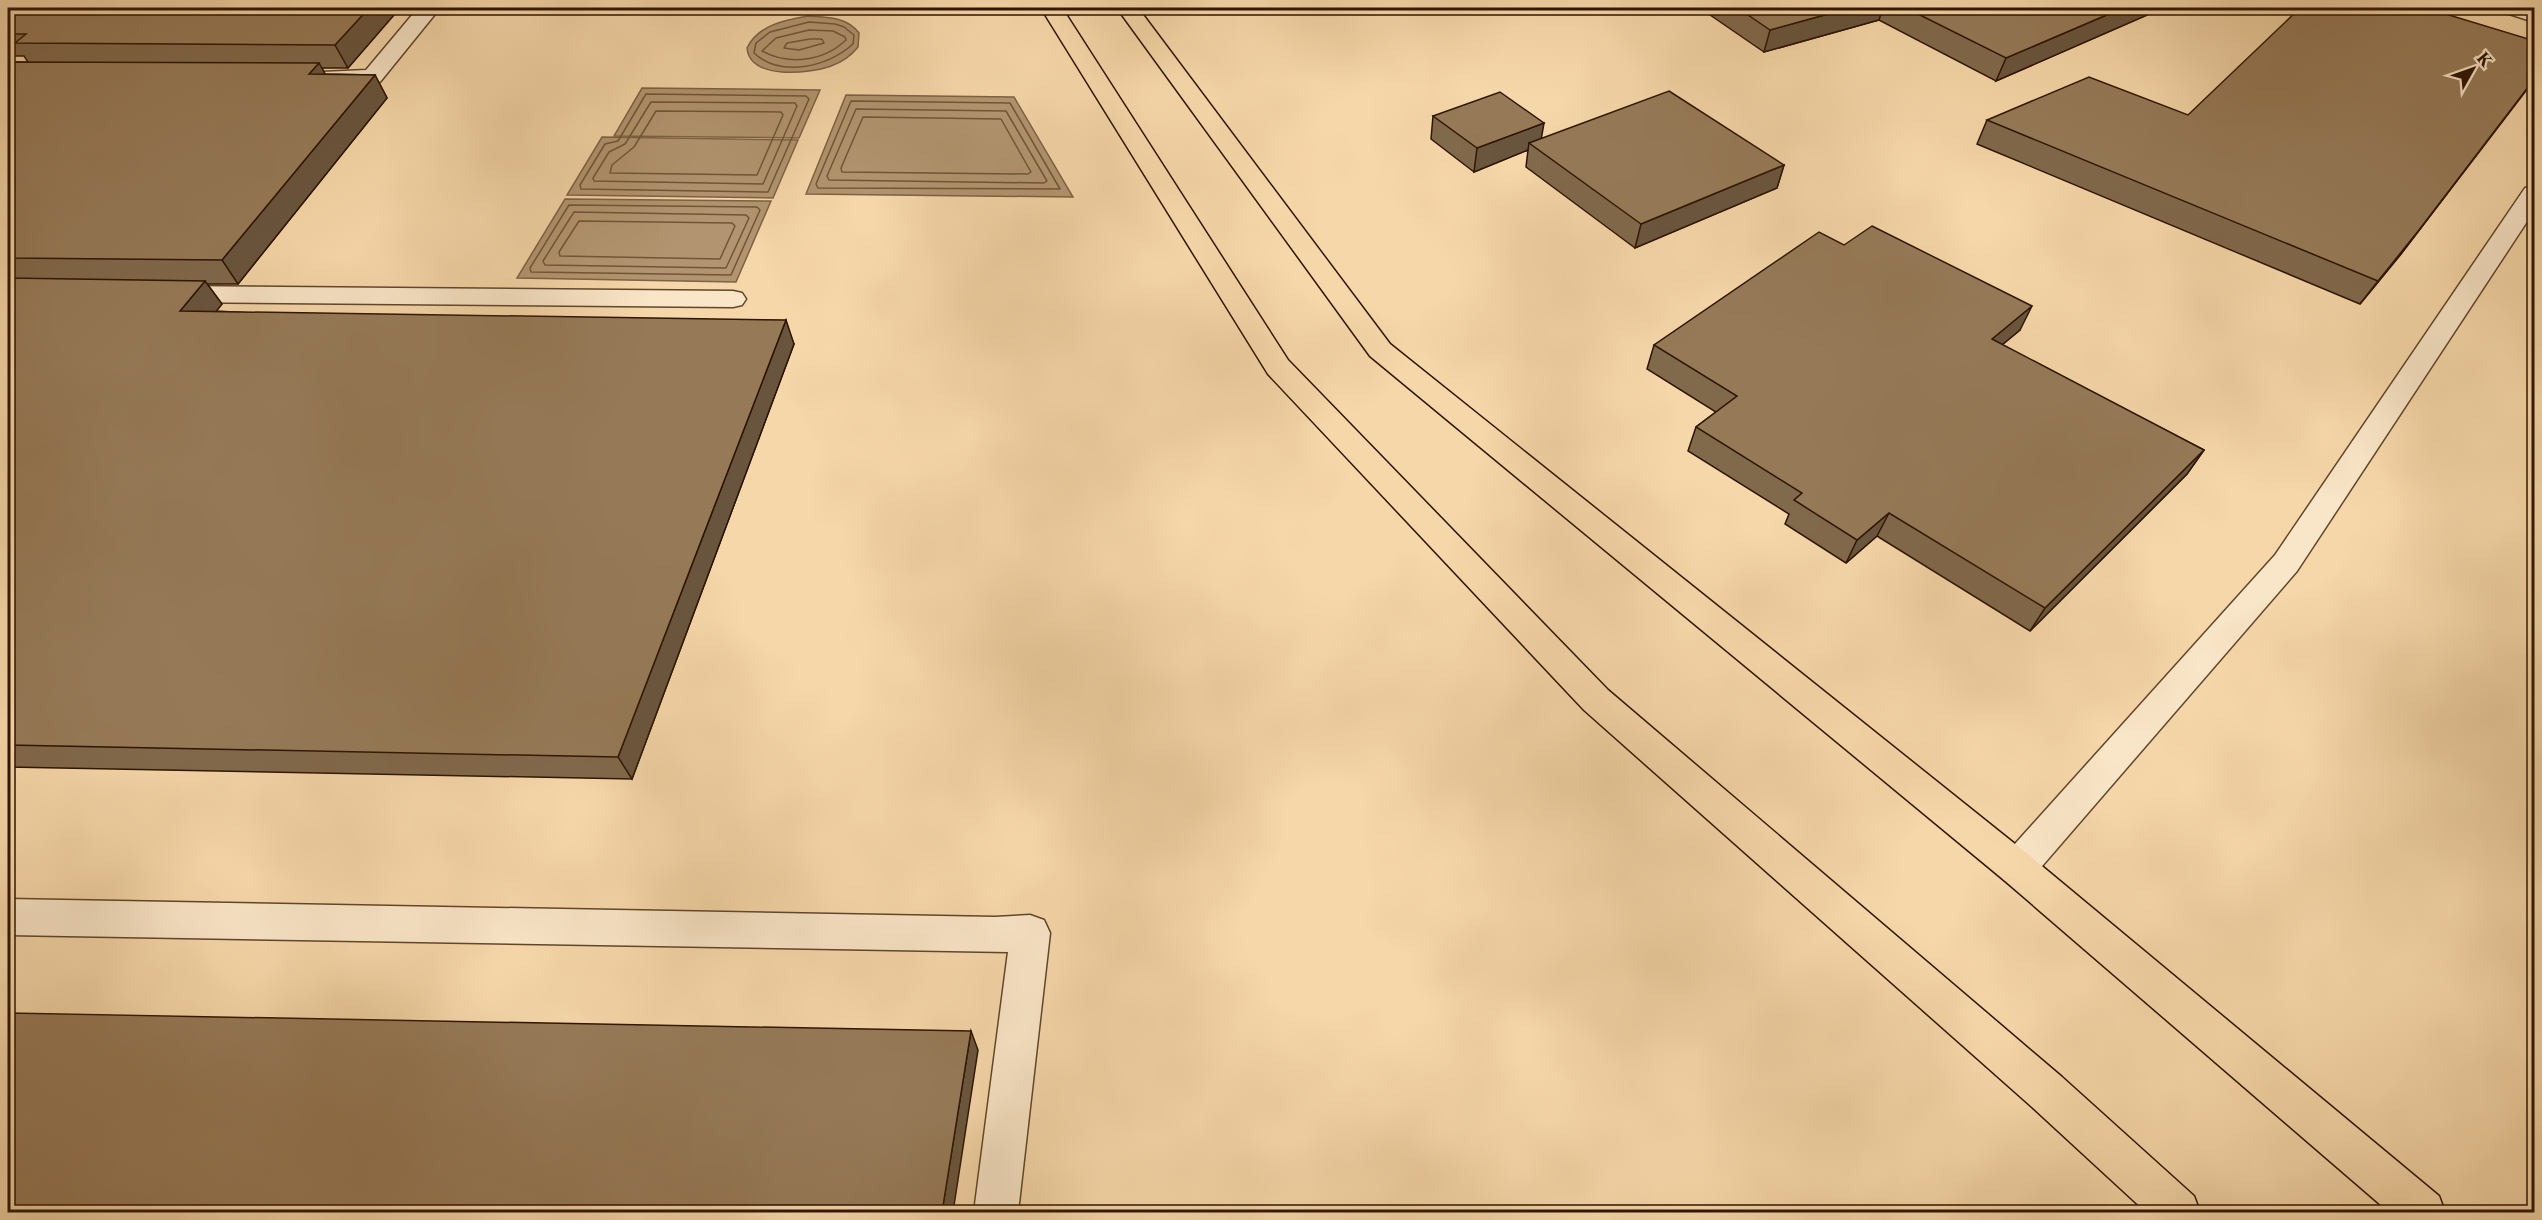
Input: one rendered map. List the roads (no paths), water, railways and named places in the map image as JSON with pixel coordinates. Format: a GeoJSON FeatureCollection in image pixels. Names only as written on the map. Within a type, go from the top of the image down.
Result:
{"type":"FeatureCollection","features":[{"type":"Feature","properties":{"kind":"main road"},"geometry":{"type":"LineString","coordinates":[[1052,8],[1278,367],[1596,700],[2047,1092],[2178,1212]]}},
{"type":"Feature","properties":{"kind":"main road"},"geometry":{"type":"LineString","coordinates":[[1128,8],[1380,350],[2017,868],[2423,1212]]}},
{"type":"Feature","properties":{"kind":"street"},"geometry":{"type":"LineString","coordinates":[[313,77],[372,77],[429,8]]}},
{"type":"Feature","properties":{"kind":"street"},"geometry":{"type":"LineString","coordinates":[[2510,8],[2535,16]]}},
{"type":"Feature","properties":{"kind":"street"},"geometry":{"type":"LineString","coordinates":[[2017,868],[2286,563],[2535,193]]}},
{"type":"Feature","properties":{"kind":"street"},"geometry":{"type":"LineString","coordinates":[[150,294],[733,299]]}},
{"type":"Feature","properties":{"kind":"street"},"geometry":{"type":"LineString","coordinates":[[8,917],[995,935],[1030,933],[996,1212]]}},
{"type":"Feature","properties":{"kind":"water"},"geometry":{"type":"Polygon","coordinates":[[[808,16],[836,19],[849,24],[859,33],[858,47],[839,63],[809,71],[769,70],[758,65],[751,58],[747,48],[758,34],[781,22],[808,16]]]}},
{"type":"Feature","properties":{"kind":"water"},"geometry":{"type":"Polygon","coordinates":[[[642,88],[820,90],[799,138],[614,136],[642,88]]]}},
{"type":"Feature","properties":{"kind":"water"},"geometry":{"type":"Polygon","coordinates":[[[846,95],[1014,97],[1073,197],[806,194],[846,95]]]}},
{"type":"Feature","properties":{"kind":"water"},"geometry":{"type":"Polygon","coordinates":[[[602,137],[798,140],[773,198],[567,195],[602,137]]]}},
{"type":"Feature","properties":{"kind":"water"},"geometry":{"type":"Polygon","coordinates":[[[565,199],[771,201],[736,282],[517,278],[565,199]]]}}]}
